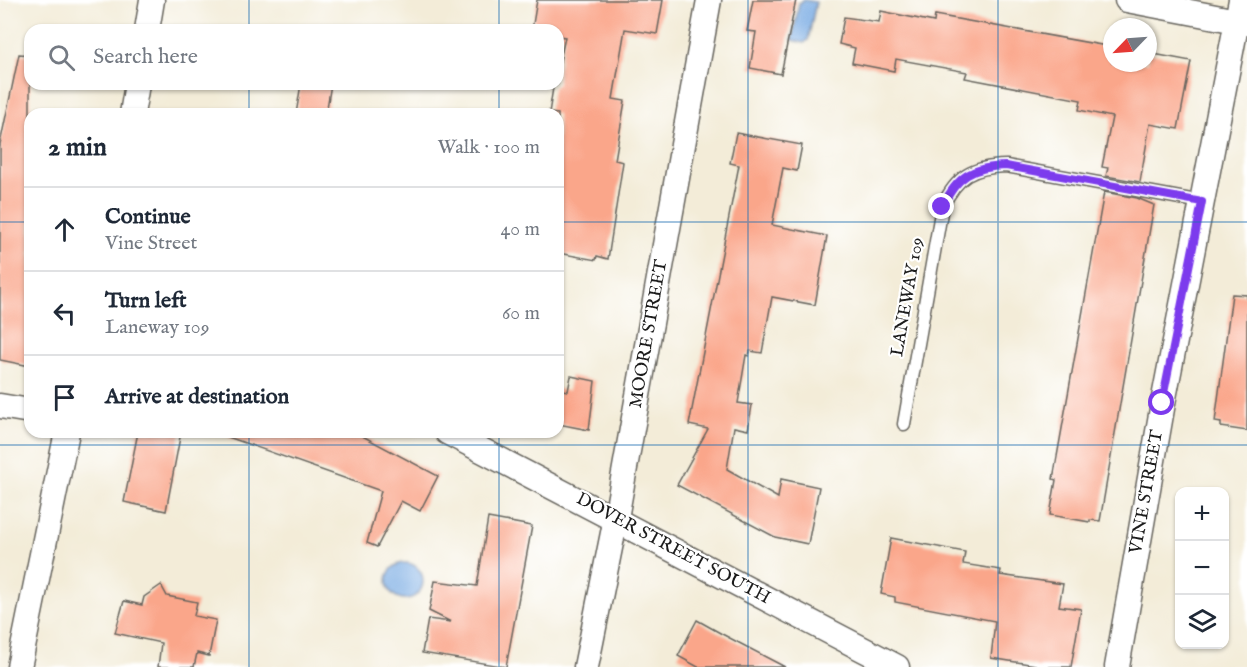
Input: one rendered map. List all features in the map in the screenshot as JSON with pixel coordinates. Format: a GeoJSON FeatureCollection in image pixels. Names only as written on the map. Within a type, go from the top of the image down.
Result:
{"type":"FeatureCollection","features":[{"type":"Feature","properties":{"kind":"street"},"geometry":{"type":"LineString","coordinates":[[148,24],[152,0]]}},
{"type":"Feature","properties":{"kind":"street","name":"MOORE STREET"},"geometry":{"type":"LineString","coordinates":[[586,667],[616,519],[709,0]]}},
{"type":"Feature","properties":{"kind":"street"},"geometry":{"type":"LineString","coordinates":[[1127,0],[1242,15]]}},
{"type":"Feature","properties":{"kind":"street","name":"VINE STREET"},"geometry":{"type":"LineString","coordinates":[[1117,667],[1162,403],[1242,15]]}},
{"type":"Feature","properties":{"kind":"street"},"geometry":{"type":"LineString","coordinates":[[133,108],[136,90]]}},
{"type":"Feature","properties":{"kind":"street"},"geometry":{"type":"LineString","coordinates":[[0,406],[24,410]]}},
{"type":"Feature","properties":{"kind":"street"},"geometry":{"type":"LineString","coordinates":[[19,667],[66,438]]}},
{"type":"Feature","properties":{"kind":"street","name":"DOVER STREET SOUTH"},"geometry":{"type":"LineString","coordinates":[[459,438],[897,667]]}},
{"type":"Feature","properties":{"kind":"lane","name":"LANEWAY 109"},"geometry":{"type":"LineString","coordinates":[[904,424],[942,207],[951,188],[966,174],[986,166],[1006,166],[1202,202]]}},
{"type":"Feature","properties":{"kind":"water"},"geometry":{"type":"Polygon","coordinates":[[[804,0],[816,2],[808,40],[804,43],[792,40],[799,3],[804,0]]]}},
{"type":"Feature","properties":{"kind":"water"},"geometry":{"type":"Polygon","coordinates":[[[405,563],[417,569],[423,581],[417,593],[405,599],[393,593],[387,581],[393,569],[405,563]]]}},
{"type":"Feature","properties":{"kind":"building"},"geometry":{"type":"Polygon","coordinates":[[[537,0],[663,0],[657,34],[625,29],[613,99],[625,101],[615,160],[623,162],[608,259],[597,256],[596,260],[564,254],[564,108],[550,108],[553,90],[564,90],[564,24],[533,24],[537,0]]]}},
{"type":"Feature","properties":{"kind":"building"},"geometry":{"type":"Polygon","coordinates":[[[753,0],[796,0],[781,74],[750,68],[756,32],[747,31],[753,0]]]}},
{"type":"Feature","properties":{"kind":"building"},"geometry":{"type":"Polygon","coordinates":[[[881,11],[934,22],[935,15],[1103,45],[1103,72],[1157,72],[1157,55],[1191,61],[1178,129],[1150,124],[1140,182],[1106,176],[1108,168],[1102,167],[1112,117],[1079,110],[1081,100],[965,78],[967,72],[896,59],[894,71],[852,63],[855,48],[839,44],[844,17],[879,22],[881,11]]]}},
{"type":"Feature","properties":{"kind":"building"},"geometry":{"type":"Polygon","coordinates":[[[19,54],[24,54],[24,90],[30,90],[30,108],[24,108],[24,365],[0,360],[0,144],[19,54]]]}},
{"type":"Feature","properties":{"kind":"building"},"geometry":{"type":"Polygon","coordinates":[[[300,90],[330,90],[327,108],[297,108],[300,90]]]}},
{"type":"Feature","properties":{"kind":"building"},"geometry":{"type":"Polygon","coordinates":[[[736,133],[802,145],[797,171],[783,168],[772,225],[827,236],[815,305],[772,297],[762,353],[750,351],[749,356],[746,355],[738,403],[752,405],[748,430],[734,427],[727,469],[778,498],[781,479],[819,487],[808,544],[775,537],[677,485],[708,429],[689,425],[739,165],[730,163],[736,133]]]}},
{"type":"Feature","properties":{"kind":"building"},"geometry":{"type":"Polygon","coordinates":[[[1104,192],[1137,198],[1154,205],[1100,521],[1090,520],[1090,522],[1050,515],[1056,480],[1053,479],[1104,192]]]}},
{"type":"Feature","properties":{"kind":"building"},"geometry":{"type":"Polygon","coordinates":[[[1232,294],[1247,295],[1247,431],[1221,427],[1221,423],[1215,422],[1232,294]]]}},
{"type":"Feature","properties":{"kind":"building"},"geometry":{"type":"Polygon","coordinates":[[[571,376],[595,381],[589,430],[564,425],[564,390],[568,391],[571,376]]]}},
{"type":"Feature","properties":{"kind":"building"},"geometry":{"type":"Polygon","coordinates":[[[137,438],[180,438],[166,511],[124,502],[137,438]]]}},
{"type":"Feature","properties":{"kind":"building"},"geometry":{"type":"Polygon","coordinates":[[[231,438],[366,438],[438,476],[420,511],[401,501],[377,547],[367,543],[381,491],[231,438]]]}},
{"type":"Feature","properties":{"kind":"building"},"geometry":{"type":"Polygon","coordinates":[[[488,518],[532,526],[506,667],[422,653],[428,619],[451,622],[429,611],[435,581],[477,586],[488,518]]]}},
{"type":"Feature","properties":{"kind":"building"},"geometry":{"type":"Polygon","coordinates":[[[891,538],[965,552],[963,564],[1001,570],[1000,575],[1063,584],[1059,606],[1081,609],[1071,667],[1035,667],[1035,665],[991,658],[995,621],[895,602],[895,597],[881,594],[891,538]]]}},
{"type":"Feature","properties":{"kind":"building"},"geometry":{"type":"Polygon","coordinates":[[[161,585],[167,596],[197,602],[194,616],[216,620],[209,656],[197,653],[194,667],[158,667],[161,643],[115,633],[124,601],[142,605],[144,597],[161,585]]]}},
{"type":"Feature","properties":{"kind":"building"},"geometry":{"type":"Polygon","coordinates":[[[697,620],[785,667],[698,667],[678,656],[697,620]]]}},
{"type":"Feature","properties":{"kind":"route"},"geometry":{"type":"LineString","coordinates":[[942,207],[951,188],[966,174],[986,166],[1006,166],[1202,202],[1162,403]]}}]}
